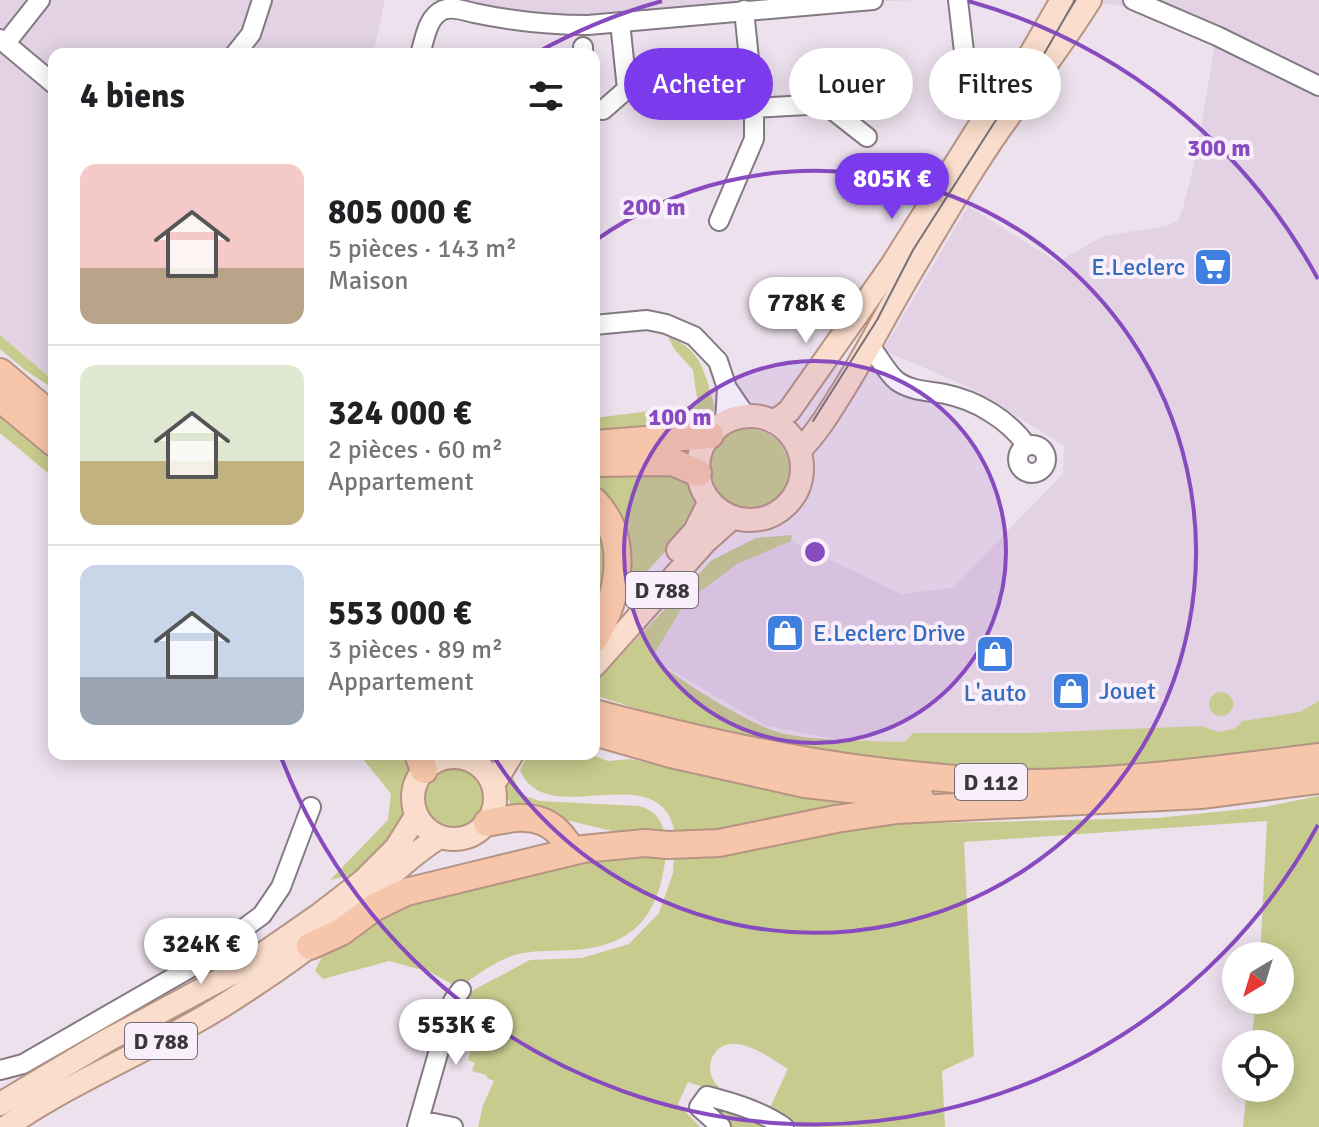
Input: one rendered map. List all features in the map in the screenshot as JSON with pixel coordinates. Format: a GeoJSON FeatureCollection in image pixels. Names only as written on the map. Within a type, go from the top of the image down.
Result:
{"type":"FeatureCollection","features":[{"type":"Feature","properties":{"kind":"highway"},"geometry":{"type":"LineString","coordinates":[[0,364],[48,392]]}},
{"type":"Feature","properties":{"kind":"highway"},"geometry":{"type":"LineString","coordinates":[[0,372],[48,413]]}},
{"type":"Feature","properties":{"kind":"highway"},"geometry":{"type":"LineString","coordinates":[[0,398],[48,438]]}},
{"type":"Feature","properties":{"kind":"highway"},"geometry":{"type":"LineString","coordinates":[[600,443],[727,424]]}},
{"type":"Feature","properties":{"kind":"highway"},"geometry":{"type":"LineString","coordinates":[[600,463],[673,462],[698,473]]}},
{"type":"Feature","properties":{"kind":"highway"},"geometry":{"type":"LineString","coordinates":[[600,507],[611,529],[617,555],[617,586],[600,631]]}},
{"type":"Feature","properties":{"kind":"highway"},"geometry":{"type":"LineString","coordinates":[[600,708],[666,732]]}},
{"type":"Feature","properties":{"kind":"highway","name":"D 112"},"geometry":{"type":"LineString","coordinates":[[600,715],[737,750],[806,762],[876,772],[1003,783],[1086,782],[1166,776],[1319,757]]}},
{"type":"Feature","properties":{"kind":"highway","name":"D 112"},"geometry":{"type":"LineString","coordinates":[[600,734],[671,754],[805,784],[983,804],[1201,795],[1319,780]]}},
{"type":"Feature","properties":{"kind":"highway"},"geometry":{"type":"LineString","coordinates":[[310,946],[341,932],[375,907],[406,892],[573,851],[645,843],[719,843],[881,812],[983,804]]}},
{"type":"Feature","properties":{"kind":"highway"},"geometry":{"type":"LineString","coordinates":[[487,823],[517,817],[532,818],[556,830],[573,851]]}},
{"type":"Feature","properties":{"kind":"main road"},"geometry":{"type":"LineString","coordinates":[[774,422],[785,429],[799,451],[801,481],[787,504],[764,518],[748,520],[733,517],[710,501],[702,488],[698,473],[702,447],[727,424],[774,422],[789,411],[892,265],[989,111],[1025,64],[1062,0]]}},
{"type":"Feature","properties":{"kind":"main road"},"geometry":{"type":"LineString","coordinates":[[799,451],[813,437],[871,347],[911,272],[998,131],[1090,0]]}},
{"type":"Feature","properties":{"kind":"main road","name":"D 788"},"geometry":{"type":"LineString","coordinates":[[600,635],[695,531],[710,501]]}},
{"type":"Feature","properties":{"kind":"main road","name":"D 788"},"geometry":{"type":"LineString","coordinates":[[600,659],[706,541],[733,517]]}},
{"type":"Feature","properties":{"kind":"main road"},"geometry":{"type":"LineString","coordinates":[[421,762],[413,792],[416,816],[425,828],[439,837],[465,838],[487,823],[494,809],[493,785],[482,760]]}},
{"type":"Feature","properties":{"kind":"main road"},"geometry":{"type":"LineString","coordinates":[[493,785],[508,760]]}},
{"type":"Feature","properties":{"kind":"main road","name":"D 788"},"geometry":{"type":"LineString","coordinates":[[0,1104],[106,1041],[244,967],[363,881],[396,848],[416,816]]}},
{"type":"Feature","properties":{"kind":"main road","name":"D 788"},"geometry":{"type":"LineString","coordinates":[[6,1127],[240,995],[310,946],[409,857],[439,837]]}},
{"type":"Feature","properties":{"kind":"street"},"geometry":{"type":"LineString","coordinates":[[40,0],[3,41],[48,79]]}},
{"type":"Feature","properties":{"kind":"street"},"geometry":{"type":"LineString","coordinates":[[240,48],[251,34],[262,0]]}},
{"type":"Feature","properties":{"kind":"street"},"geometry":{"type":"LineString","coordinates":[[422,48],[435,16],[453,8],[560,25],[873,0]]}},
{"type":"Feature","properties":{"kind":"street"},"geometry":{"type":"LineString","coordinates":[[958,0],[964,48]]}},
{"type":"Feature","properties":{"kind":"street"},"geometry":{"type":"LineString","coordinates":[[1133,0],[1199,27],[1319,86]]}},
{"type":"Feature","properties":{"kind":"street"},"geometry":{"type":"LineString","coordinates":[[744,10],[748,48]]}},
{"type":"Feature","properties":{"kind":"street"},"geometry":{"type":"LineString","coordinates":[[620,22],[624,60]]}},
{"type":"Feature","properties":{"kind":"street"},"geometry":{"type":"LineString","coordinates":[[600,110],[624,92]]}},
{"type":"Feature","properties":{"kind":"street"},"geometry":{"type":"LineString","coordinates":[[773,107],[825,104],[867,137]]}},
{"type":"Feature","properties":{"kind":"street"},"geometry":{"type":"LineString","coordinates":[[719,221],[754,139],[754,120]]}},
{"type":"Feature","properties":{"kind":"street"},"geometry":{"type":"LineString","coordinates":[[600,324],[647,320],[682,330],[711,351],[718,361],[727,388],[727,424]]}},
{"type":"Feature","properties":{"kind":"street"},"geometry":{"type":"LineString","coordinates":[[871,347],[900,383],[971,402],[1018,433],[1027,446]]}},
{"type":"Feature","properties":{"kind":"street"},"geometry":{"type":"LineString","coordinates":[[0,1070],[23,1064],[190,968],[262,915],[281,887],[311,807]]}},
{"type":"Feature","properties":{"kind":"street"},"geometry":{"type":"LineString","coordinates":[[453,1127],[418,1124],[453,1001],[461,990]]}},
{"type":"Feature","properties":{"kind":"street"},"geometry":{"type":"LineString","coordinates":[[721,1127],[699,1107],[707,1096],[735,1103],[784,1127]]}},
{"type":"Feature","properties":{"kind":"shaded area"},"geometry":{"type":"Polygon","coordinates":[[[0,0],[385,0],[374,48],[48,48],[48,376],[0,335],[0,0]]]}},
{"type":"Feature","properties":{"kind":"shaded area"},"geometry":{"type":"Polygon","coordinates":[[[428,0],[929,0],[738,5],[548,19],[428,0]]]}},
{"type":"Feature","properties":{"kind":"shaded area"},"geometry":{"type":"Polygon","coordinates":[[[1078,0],[1319,0],[1319,722],[1265,731],[897,751],[766,726],[652,659],[685,603],[737,564],[791,541],[901,594],[952,588],[1063,474],[1064,446],[973,389],[883,350],[968,206],[1057,262],[1104,236],[1166,226],[1177,221],[1182,211],[1195,161],[1215,45],[1169,21],[1118,5],[1078,0]]]}},
{"type":"Feature","properties":{"kind":"green space"},"geometry":{"type":"Polygon","coordinates":[[[0,335],[48,376],[48,385],[25,370],[0,349],[0,335]]]}},
{"type":"Feature","properties":{"kind":"green space"},"geometry":{"type":"Polygon","coordinates":[[[668,337],[689,349],[701,365],[715,408],[708,421],[673,427],[600,431],[600,417],[698,405],[693,370],[668,337]]]}},
{"type":"Feature","properties":{"kind":"green space"},"geometry":{"type":"Polygon","coordinates":[[[0,413],[48,454],[48,473],[0,433],[0,413]]]}},
{"type":"Feature","properties":{"kind":"green space"},"geometry":{"type":"Polygon","coordinates":[[[749,429],[764,432],[777,441],[786,454],[789,469],[786,484],[777,497],[764,506],[749,509],[734,506],[721,497],[712,484],[709,469],[712,454],[721,441],[734,432],[749,429]]]}},
{"type":"Feature","properties":{"kind":"green space"},"geometry":{"type":"Polygon","coordinates":[[[600,470],[671,470],[688,480],[695,502],[690,524],[633,587],[625,582],[600,510],[600,470]]]}},
{"type":"Feature","properties":{"kind":"green space"},"geometry":{"type":"Polygon","coordinates":[[[600,530],[607,554],[600,599],[600,530]]]}},
{"type":"Feature","properties":{"kind":"green space"},"geometry":{"type":"Polygon","coordinates":[[[792,535],[791,541],[737,564],[685,603],[652,658],[714,700],[767,728],[810,738],[905,742],[913,733],[1029,733],[1202,726],[1218,732],[1234,729],[1243,721],[1300,712],[1319,701],[1319,746],[1073,773],[903,766],[724,736],[600,697],[600,677],[712,560],[756,538],[792,535]]]}},
{"type":"Feature","properties":{"kind":"green space"},"geometry":{"type":"Polygon","coordinates":[[[1221,692],[1232,699],[1233,704],[1226,715],[1221,716],[1210,709],[1209,704],[1216,693],[1221,692]]]}},
{"type":"Feature","properties":{"kind":"green space"},"geometry":{"type":"Polygon","coordinates":[[[630,759],[773,790],[870,805],[677,840],[668,814],[651,800],[633,795],[568,797],[548,794],[532,786],[520,770],[525,760],[630,759]]]}},
{"type":"Feature","properties":{"kind":"green space"},"geometry":{"type":"Polygon","coordinates":[[[364,760],[412,760],[402,827],[357,874],[330,880],[388,820],[391,794],[364,760]]]}},
{"type":"Feature","properties":{"kind":"green space"},"geometry":{"type":"Polygon","coordinates":[[[454,767],[476,776],[485,798],[476,820],[454,829],[432,820],[423,798],[432,776],[454,767]]]}},
{"type":"Feature","properties":{"kind":"green space"},"geometry":{"type":"Polygon","coordinates":[[[512,776],[523,795],[539,801],[645,808],[658,818],[665,838],[637,837],[512,807],[505,793],[506,779],[512,776]]]}},
{"type":"Feature","properties":{"kind":"green space"},"geometry":{"type":"Polygon","coordinates":[[[1319,796],[1319,1127],[1243,1127],[1246,1102],[1294,1102],[1294,1030],[1253,1030],[1254,1014],[1294,1014],[1294,942],[1261,942],[1267,821],[964,842],[974,1056],[942,1071],[945,1127],[798,1127],[768,1112],[788,1069],[757,1050],[728,1044],[716,1052],[710,1066],[719,1087],[718,1092],[688,1082],[678,1104],[700,1127],[478,1127],[483,1105],[494,1081],[472,1071],[475,1063],[468,1060],[472,1047],[448,1040],[458,1000],[530,960],[582,958],[629,944],[659,913],[673,873],[674,854],[704,855],[892,824],[1157,818],[1264,807],[1319,796]]]}},
{"type":"Feature","properties":{"kind":"green space"},"geometry":{"type":"Polygon","coordinates":[[[666,853],[663,874],[651,909],[629,933],[614,941],[596,947],[510,956],[459,988],[430,972],[389,961],[323,979],[315,971],[323,954],[395,906],[542,866],[666,853]]]}},
{"type":"Feature","properties":{"kind":"green space"},"geometry":{"type":"Polygon","coordinates":[[[718,1110],[770,1127],[728,1127],[715,1113],[718,1110]]]}},
{"type":"Feature","properties":{"kind":"tram line"},"geometry":{"type":"LineString","coordinates":[[813,421],[877,320],[913,250],[994,123],[1044,54],[1075,0]]}},
{"type":"Feature","properties":{"kind":"place","name":"E.Leclerc"},"geometry":{"type":"Point","coordinates":[1213,267]}},
{"type":"Feature","properties":{"kind":"place","name":"E.Leclerc Drive"},"geometry":{"type":"Point","coordinates":[785,633]}},
{"type":"Feature","properties":{"kind":"place","name":"L'auto"},"geometry":{"type":"Point","coordinates":[995,654]}},
{"type":"Feature","properties":{"kind":"place","name":"Jouet"},"geometry":{"type":"Point","coordinates":[1071,691]}}]}
